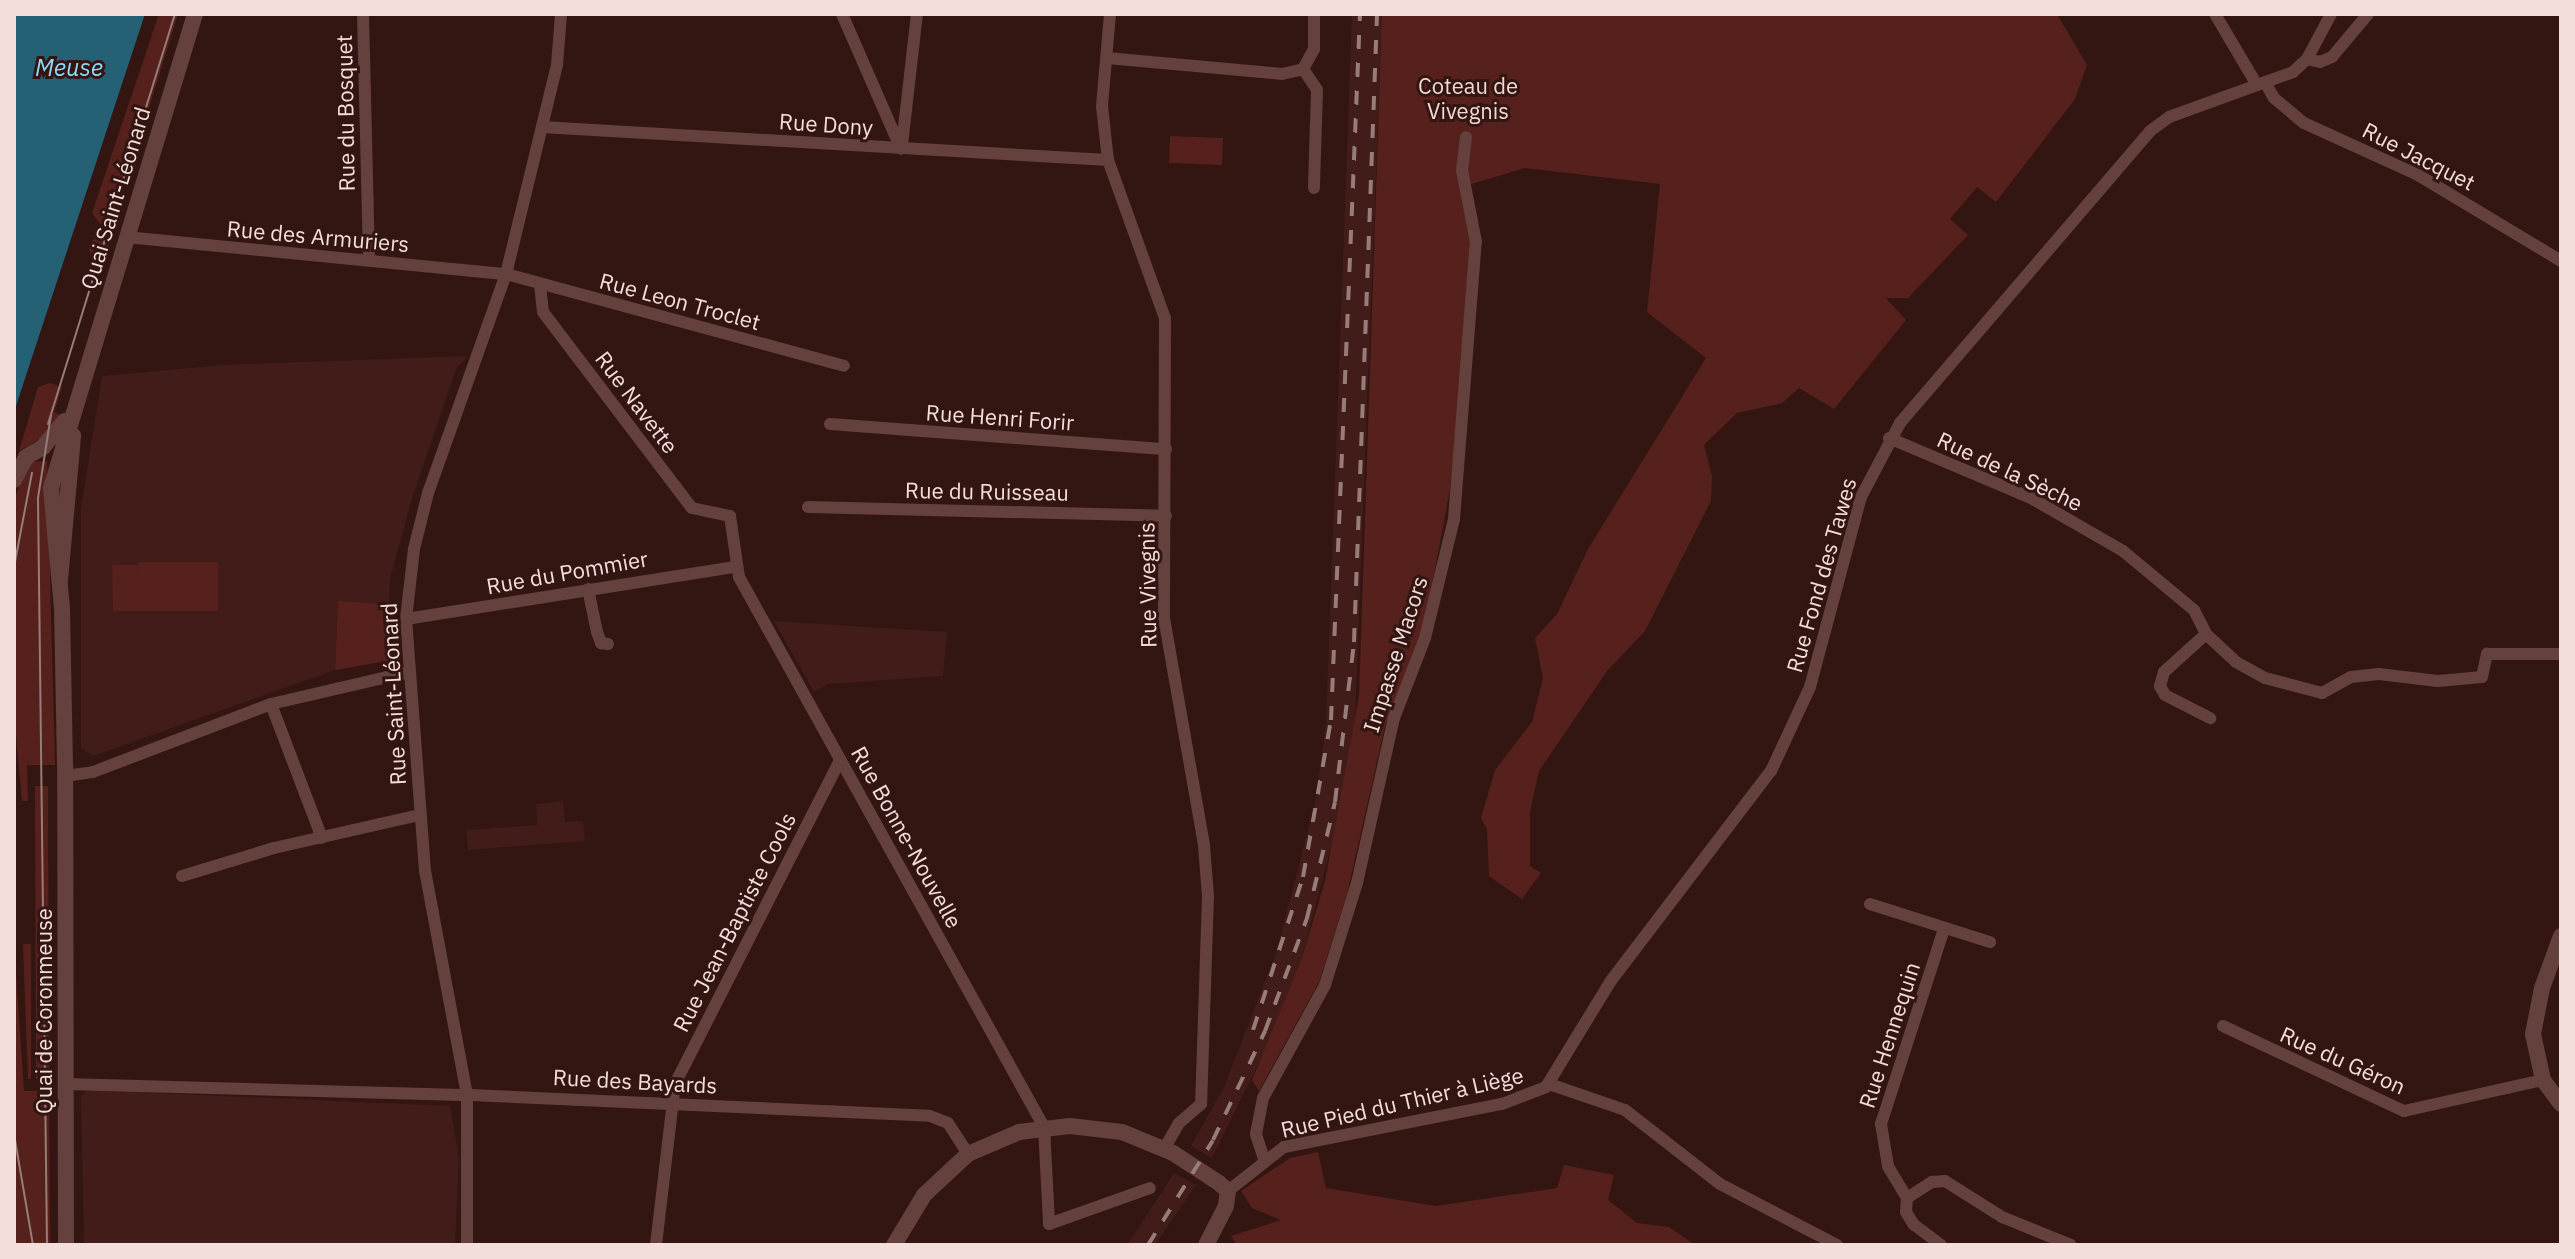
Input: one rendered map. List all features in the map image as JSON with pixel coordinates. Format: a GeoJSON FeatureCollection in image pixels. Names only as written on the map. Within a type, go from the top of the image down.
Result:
{"type":"FeatureCollection","features":[{"type":"Feature","properties":{"kind":"main road","name":"Quai Saint-Léonard"},"geometry":{"type":"LineString","coordinates":[[65,776],[58,587],[51,503],[57,461],[195,14]]}},
{"type":"Feature","properties":{"kind":"main road","name":"Quai Saint-Léonard"},"geometry":{"type":"LineString","coordinates":[[58,587],[66,560],[67,507],[77,395]]}},
{"type":"Feature","properties":{"kind":"main road","name":"Quai Saint-Léonard"},"geometry":{"type":"LineString","coordinates":[[14,480],[17,468],[71,414]]}},
{"type":"Feature","properties":{"kind":"main road"},"geometry":{"type":"LineString","coordinates":[[35,451],[57,461],[67,507]]}},
{"type":"Feature","properties":{"kind":"main road","name":"Quai de Coronmeuse"},"geometry":{"type":"LineString","coordinates":[[65,776],[66,1245]]}},
{"type":"Feature","properties":{"kind":"main road"},"geometry":{"type":"LineString","coordinates":[[2561,936],[2542,988],[2533,1034],[2543,1080],[2561,1104]]}},
{"type":"Feature","properties":{"kind":"main road"},"geometry":{"type":"LineString","coordinates":[[894,1245],[924,1195],[968,1154],[1019,1132],[1044,1127],[1100,1128],[1168,1151],[1222,1186],[1219,1226],[1206,1245]]}},
{"type":"Feature","properties":{"kind":"street","name":"Rue du Bosquet"},"geometry":{"type":"LineString","coordinates":[[363,14],[369,259]]}},
{"type":"Feature","properties":{"kind":"street","name":"Rue Saint-Léonard"},"geometry":{"type":"LineString","coordinates":[[467,1245],[467,1095],[437,954],[419,815],[406,619],[414,549],[426,502],[506,274],[557,65],[561,14]]}},
{"type":"Feature","properties":{"kind":"street"},"geometry":{"type":"LineString","coordinates":[[842,14],[901,149]]}},
{"type":"Feature","properties":{"kind":"street"},"geometry":{"type":"LineString","coordinates":[[901,149],[917,14]]}},
{"type":"Feature","properties":{"kind":"street","name":"Rue Vivegnis"},"geometry":{"type":"LineString","coordinates":[[1110,14],[1102,106],[1108,160],[1165,318],[1166,646],[1204,846],[1209,922],[1201,1104],[1179,1123],[1168,1151]]}},
{"type":"Feature","properties":{"kind":"street"},"geometry":{"type":"LineString","coordinates":[[1107,58],[1282,74],[1303,69],[1314,49],[1314,14]]}},
{"type":"Feature","properties":{"kind":"street","name":"Rue Jacquet"},"geometry":{"type":"LineString","coordinates":[[2215,14],[2261,84],[2304,123],[2418,175],[2561,261]]}},
{"type":"Feature","properties":{"kind":"street"},"geometry":{"type":"LineString","coordinates":[[2307,59],[2331,14]]}},
{"type":"Feature","properties":{"kind":"street","name":"Rue Fond des Tawes"},"geometry":{"type":"LineString","coordinates":[[1549,1084],[1610,982],[1771,771],[1797,721],[1861,497],[1889,438],[1963,344],[2150,131],[2169,117],[2293,72],[2307,59],[2320,62],[2332,57],[2368,14]]}},
{"type":"Feature","properties":{"kind":"street"},"geometry":{"type":"LineString","coordinates":[[1303,69],[1317,90],[1314,188]]}},
{"type":"Feature","properties":{"kind":"street","name":"Rue Dony"},"geometry":{"type":"LineString","coordinates":[[542,127],[1108,160]]}},
{"type":"Feature","properties":{"kind":"street","name":"Impasse Macors"},"geometry":{"type":"LineString","coordinates":[[1264,1159],[1256,1134],[1263,1098],[1325,985],[1357,883],[1394,718],[1425,638],[1454,519],[1476,242],[1462,170],[1466,137]]}},
{"type":"Feature","properties":{"kind":"street","name":"Rue des Armuriers"},"geometry":{"type":"LineString","coordinates":[[126,237],[506,274]]}},
{"type":"Feature","properties":{"kind":"street","name":"Rue Leon Troclet"},"geometry":{"type":"LineString","coordinates":[[506,274],[844,366]]}},
{"type":"Feature","properties":{"kind":"street","name":"Rue Navette"},"geometry":{"type":"LineString","coordinates":[[540,284],[543,312],[692,508],[730,516],[735,567]]}},
{"type":"Feature","properties":{"kind":"street","name":"Rue Henri Forir"},"geometry":{"type":"LineString","coordinates":[[830,424],[1166,449]]}},
{"type":"Feature","properties":{"kind":"street","name":"Rue de la Sèche"},"geometry":{"type":"LineString","coordinates":[[1889,438],[2031,498],[2123,551],[2194,610],[2206,634],[2236,662],[2265,678],[2322,693],[2351,677],[2379,674],[2438,681],[2482,677],[2487,654],[2561,654]]}},
{"type":"Feature","properties":{"kind":"street","name":"Rue du Ruisseau"},"geometry":{"type":"LineString","coordinates":[[808,507],[1166,516]]}},
{"type":"Feature","properties":{"kind":"street","name":"Rue du Pommier"},"geometry":{"type":"LineString","coordinates":[[406,619],[735,567]]}},
{"type":"Feature","properties":{"kind":"street","name":"Rue Bonne-Nouvelle"},"geometry":{"type":"LineString","coordinates":[[735,567],[1044,1127]]}},
{"type":"Feature","properties":{"kind":"street"},"geometry":{"type":"LineString","coordinates":[[588,589],[601,643],[608,644]]}},
{"type":"Feature","properties":{"kind":"street"},"geometry":{"type":"LineString","coordinates":[[2206,634],[2164,672],[2160,686],[2165,695],[2210,718]]}},
{"type":"Feature","properties":{"kind":"street"},"geometry":{"type":"LineString","coordinates":[[65,776],[100,769],[271,704],[408,672]]}},
{"type":"Feature","properties":{"kind":"street"},"geometry":{"type":"LineString","coordinates":[[271,704],[322,838]]}},
{"type":"Feature","properties":{"kind":"street","name":"Rue Jean-Baptiste Cools"},"geometry":{"type":"LineString","coordinates":[[656,1245],[675,1084],[840,760]]}},
{"type":"Feature","properties":{"kind":"street"},"geometry":{"type":"LineString","coordinates":[[182,876],[419,815]]}},
{"type":"Feature","properties":{"kind":"street"},"geometry":{"type":"LineString","coordinates":[[1870,904],[1990,942]]}},
{"type":"Feature","properties":{"kind":"street","name":"Rue Hennequin"},"geometry":{"type":"LineString","coordinates":[[1941,1245],[1914,1225],[1906,1212],[1907,1198],[1888,1166],[1881,1124],[1944,929]]}},
{"type":"Feature","properties":{"kind":"street","name":"Rue du Géron"},"geometry":{"type":"LineString","coordinates":[[2223,1026],[2404,1111],[2543,1080]]}},
{"type":"Feature","properties":{"kind":"street","name":"Rue des Bayards"},"geometry":{"type":"LineString","coordinates":[[66,1084],[467,1095],[930,1116],[948,1123],[968,1154]]}},
{"type":"Feature","properties":{"kind":"street"},"geometry":{"type":"LineString","coordinates":[[1549,1084],[1625,1110],[1720,1184],[1837,1245]]}},
{"type":"Feature","properties":{"kind":"street","name":"Rue Pied du Thier à Liège"},"geometry":{"type":"LineString","coordinates":[[1222,1186],[1264,1159],[1309,1140],[1502,1104],[1549,1084]]}},
{"type":"Feature","properties":{"kind":"street"},"geometry":{"type":"LineString","coordinates":[[1044,1127],[1049,1224],[1150,1188]]}},
{"type":"Feature","properties":{"kind":"street"},"geometry":{"type":"LineString","coordinates":[[1907,1198],[1932,1182],[1945,1181],[2002,1217],[2071,1245]]}},
{"type":"Feature","properties":{"kind":"shaded area"},"geometry":{"type":"Polygon","coordinates":[[[1352,14],[1382,14],[1355,722],[1343,802],[1302,958],[1274,1032],[1212,1158],[1191,1146],[1224,1087],[1277,950],[1316,799],[1326,723],[1352,14]]]}},
{"type":"Feature","properties":{"kind":"shaded area"},"geometry":{"type":"Polygon","coordinates":[[[468,356],[456,369],[410,505],[390,579],[389,604],[338,602],[335,670],[93,756],[81,748],[81,508],[102,376],[223,365],[468,356]]]}},
{"type":"Feature","properties":{"kind":"shaded area"},"geometry":{"type":"Polygon","coordinates":[[[774,621],[947,632],[943,676],[828,684],[814,692],[774,621]]]}},
{"type":"Feature","properties":{"kind":"shaded area"},"geometry":{"type":"Polygon","coordinates":[[[563,801],[565,822],[583,821],[585,841],[468,850],[466,830],[537,825],[536,804],[563,801]]]}},
{"type":"Feature","properties":{"kind":"shaded area"},"geometry":{"type":"Polygon","coordinates":[[[88,1090],[450,1106],[459,1157],[455,1245],[84,1245],[81,1096],[88,1090]]]}},
{"type":"Feature","properties":{"kind":"shaded area"},"geometry":{"type":"Polygon","coordinates":[[[1174,1173],[1196,1185],[1155,1245],[1127,1245],[1174,1173]]]}},
{"type":"Feature","properties":{"kind":"green space"},"geometry":{"type":"Polygon","coordinates":[[[159,14],[178,14],[112,227],[100,224],[92,213],[159,14]]]}},
{"type":"Feature","properties":{"kind":"green space","name":"Coteau de Vivegnis"},"geometry":{"type":"Polygon","coordinates":[[[1382,14],[2057,14],[2087,65],[2075,99],[1996,202],[1977,187],[1950,219],[1968,235],[1908,298],[1886,298],[1906,320],[1834,409],[1799,388],[1782,403],[1737,413],[1704,445],[1712,476],[1711,501],[1645,631],[1607,671],[1539,771],[1530,812],[1530,866],[1541,873],[1522,899],[1489,876],[1487,829],[1481,818],[1495,770],[1532,722],[1543,678],[1535,638],[1557,614],[1588,549],[1706,358],[1647,312],[1660,184],[1525,168],[1465,186],[1476,242],[1450,489],[1425,623],[1385,726],[1347,894],[1319,982],[1259,1091],[1252,1080],[1302,958],[1325,881],[1359,696],[1382,14]]]}},
{"type":"Feature","properties":{"kind":"green space"},"geometry":{"type":"Polygon","coordinates":[[[1170,136],[1223,138],[1222,165],[1169,163],[1170,136]]]}},
{"type":"Feature","properties":{"kind":"green space"},"geometry":{"type":"Polygon","coordinates":[[[99,238],[106,241],[109,248],[106,255],[99,258],[92,255],[89,248],[92,241],[99,238]]]}},
{"type":"Feature","properties":{"kind":"green space"},"geometry":{"type":"Polygon","coordinates":[[[50,383],[62,387],[54,412],[61,415],[47,435],[19,451],[38,387],[50,383]]]}},
{"type":"Feature","properties":{"kind":"green space"},"geometry":{"type":"Polygon","coordinates":[[[47,461],[55,765],[27,765],[28,801],[22,801],[14,713],[14,503],[23,471],[32,462],[47,461]]]}},
{"type":"Feature","properties":{"kind":"green space"},"geometry":{"type":"Polygon","coordinates":[[[138,562],[218,562],[218,611],[113,611],[112,565],[137,565],[137,576],[138,562]]]}},
{"type":"Feature","properties":{"kind":"green space"},"geometry":{"type":"Polygon","coordinates":[[[338,601],[389,604],[391,656],[387,661],[335,670],[338,601]]]}},
{"type":"Feature","properties":{"kind":"green space"},"geometry":{"type":"Polygon","coordinates":[[[35,786],[48,786],[49,1079],[36,1079],[35,786]]]}},
{"type":"Feature","properties":{"kind":"green space"},"geometry":{"type":"Polygon","coordinates":[[[14,943],[24,1091],[49,1091],[50,1245],[14,1245],[14,943]]]}},
{"type":"Feature","properties":{"kind":"green space"},"geometry":{"type":"Polygon","coordinates":[[[23,944],[31,944],[31,1079],[28,1079],[23,944]]]}},
{"type":"Feature","properties":{"kind":"green space"},"geometry":{"type":"Polygon","coordinates":[[[1318,1152],[1326,1188],[1436,1206],[1557,1188],[1564,1165],[1614,1175],[1608,1200],[1637,1223],[1669,1227],[1695,1245],[1237,1245],[1231,1236],[1281,1220],[1252,1208],[1241,1191],[1290,1158],[1318,1152]]]}},
{"type":"Feature","properties":{"kind":"water","name":"Meuse"},"geometry":{"type":"Polygon","coordinates":[[[14,14],[145,14],[14,412],[14,14]]]}},
{"type":"Feature","properties":{"kind":"tram line"},"geometry":{"type":"LineString","coordinates":[[48,424],[175,14]]}},
{"type":"Feature","properties":{"kind":"tram line"},"geometry":{"type":"LineString","coordinates":[[47,1245],[38,498],[51,415]]}},
{"type":"Feature","properties":{"kind":"tram line"},"geometry":{"type":"LineString","coordinates":[[14,567],[32,473]]}},
{"type":"Feature","properties":{"kind":"tram line"},"geometry":{"type":"LineString","coordinates":[[14,1134],[33,1245]]}},
{"type":"Feature","properties":{"kind":"railway"},"geometry":{"type":"LineString","coordinates":[[1253,1030],[1303,877],[1331,720],[1360,14]]}},
{"type":"Feature","properties":{"kind":"railway"},"geometry":{"type":"LineString","coordinates":[[1148,1245],[1213,1140],[1265,1031],[1307,918],[1335,802],[1354,642],[1377,14]]}}]}
